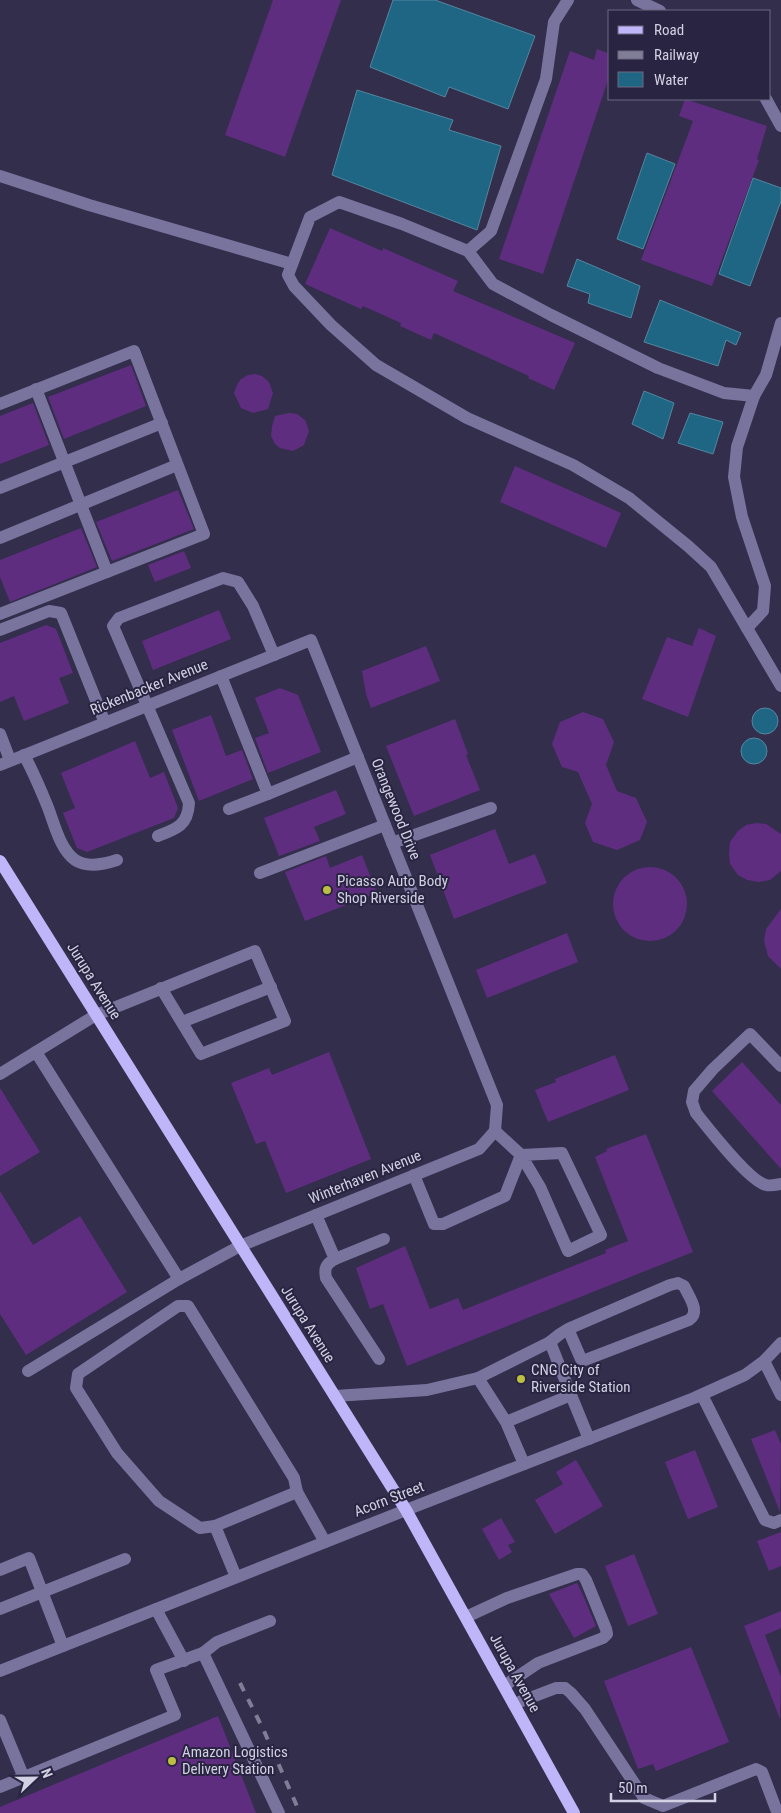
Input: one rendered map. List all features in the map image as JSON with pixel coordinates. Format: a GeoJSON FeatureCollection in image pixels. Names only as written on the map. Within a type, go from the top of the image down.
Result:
{"type":"FeatureCollection","features":[{"type":"Feature","properties":{"kind":"main road","name":"Jurupa Avenue"},"geometry":{"type":"LineString","coordinates":[[0,861],[406,1510],[574,1813]]}},
{"type":"Feature","properties":{"kind":"street"},"geometry":{"type":"LineString","coordinates":[[468,251],[491,231],[546,79],[554,22],[568,0]]}},
{"type":"Feature","properties":{"kind":"street"},"geometry":{"type":"LineString","coordinates":[[637,0],[658,10]]}},
{"type":"Feature","properties":{"kind":"street"},"geometry":{"type":"LineString","coordinates":[[767,100],[781,126]]}},
{"type":"Feature","properties":{"kind":"street"},"geometry":{"type":"LineString","coordinates":[[0,176],[89,205],[292,264]]}},
{"type":"Feature","properties":{"kind":"street"},"geometry":{"type":"LineString","coordinates":[[754,396],[724,393],[658,368],[493,284],[468,251],[402,224],[339,202],[310,217],[288,275],[294,286],[331,325],[376,365],[467,418],[573,465],[629,498],[711,567],[781,686]]}},
{"type":"Feature","properties":{"kind":"street"},"geometry":{"type":"LineString","coordinates":[[748,628],[763,611],[764,586],[742,517],[734,477],[737,447],[754,396],[766,374],[781,324]]}},
{"type":"Feature","properties":{"kind":"street"},"geometry":{"type":"LineString","coordinates":[[0,404],[134,351],[204,534],[0,614]]}},
{"type":"Feature","properties":{"kind":"street"},"geometry":{"type":"LineString","coordinates":[[36,389],[108,572]]}},
{"type":"Feature","properties":{"kind":"street"},"geometry":{"type":"LineString","coordinates":[[0,488],[162,423]]}},
{"type":"Feature","properties":{"kind":"street"},"geometry":{"type":"LineString","coordinates":[[0,538],[177,464]]}},
{"type":"Feature","properties":{"kind":"street"},"geometry":{"type":"LineString","coordinates":[[158,836],[179,828],[187,816],[189,803],[113,626],[119,618],[223,578],[238,582],[253,606],[274,655]]}},
{"type":"Feature","properties":{"kind":"street"},"geometry":{"type":"LineString","coordinates":[[0,630],[49,611],[61,613],[104,723]]}},
{"type":"Feature","properties":{"kind":"street","name":"Rickenbacker Avenue"},"geometry":{"type":"LineString","coordinates":[[5,763],[311,640]]}},
{"type":"Feature","properties":{"kind":"street","name":"Orangewood Drive"},"geometry":{"type":"LineString","coordinates":[[311,640],[497,1106],[495,1131]]}},
{"type":"Feature","properties":{"kind":"street"},"geometry":{"type":"LineString","coordinates":[[221,676],[268,794]]}},
{"type":"Feature","properties":{"kind":"street"},"geometry":{"type":"LineString","coordinates":[[0,734],[5,763]]}},
{"type":"Feature","properties":{"kind":"street"},"geometry":{"type":"LineString","coordinates":[[24,755],[47,804],[63,847],[76,860],[86,863],[101,864],[117,860]]}},
{"type":"Feature","properties":{"kind":"street"},"geometry":{"type":"LineString","coordinates":[[228,809],[358,757]]}},
{"type":"Feature","properties":{"kind":"street"},"geometry":{"type":"LineString","coordinates":[[392,843],[491,808]]}},
{"type":"Feature","properties":{"kind":"street"},"geometry":{"type":"LineString","coordinates":[[260,873],[385,825]]}},
{"type":"Feature","properties":{"kind":"street"},"geometry":{"type":"LineString","coordinates":[[0,1074],[96,1015],[161,988],[255,951],[285,1021],[201,1054],[161,988]]}},
{"type":"Feature","properties":{"kind":"street"},"geometry":{"type":"LineString","coordinates":[[182,1022],[270,987]]}},
{"type":"Feature","properties":{"kind":"street"},"geometry":{"type":"LineString","coordinates":[[781,1066],[750,1034],[713,1069],[694,1091],[692,1102],[696,1113],[740,1164],[759,1182],[766,1185],[781,1184]]}},
{"type":"Feature","properties":{"kind":"street"},"geometry":{"type":"LineString","coordinates":[[36,1052],[179,1279]]}},
{"type":"Feature","properties":{"kind":"street"},"geometry":{"type":"LineString","coordinates":[[495,1131],[521,1155],[540,1187],[568,1251],[601,1235],[562,1153],[521,1155]]}},
{"type":"Feature","properties":{"kind":"street","name":"Winterhaven Avenue"},"geometry":{"type":"LineString","coordinates":[[28,1371],[179,1279],[240,1246],[479,1149],[495,1131]]}},
{"type":"Feature","properties":{"kind":"street"},"geometry":{"type":"LineString","coordinates":[[414,1175],[434,1224],[443,1224],[505,1196],[521,1155]]}},
{"type":"Feature","properties":{"kind":"street"},"geometry":{"type":"LineString","coordinates":[[316,1215],[335,1258]]}},
{"type":"Feature","properties":{"kind":"street"},"geometry":{"type":"LineString","coordinates":[[379,1360],[326,1278],[324,1270],[328,1263],[335,1258],[384,1239]]}},
{"type":"Feature","properties":{"kind":"street"},"geometry":{"type":"LineString","coordinates":[[334,1396],[427,1390],[478,1378],[550,1342],[568,1329],[678,1283],[684,1286],[696,1311],[694,1317],[689,1320],[585,1360],[581,1359],[568,1329]]}},
{"type":"Feature","properties":{"kind":"street"},"geometry":{"type":"LineString","coordinates":[[297,1492],[215,1526],[200,1528],[159,1501],[117,1453],[76,1388],[78,1374],[178,1306],[188,1306],[294,1478],[297,1492],[325,1542]]}},
{"type":"Feature","properties":{"kind":"street"},"geometry":{"type":"LineString","coordinates":[[550,1342],[590,1439]]}},
{"type":"Feature","properties":{"kind":"street","name":"Acorn Street"},"geometry":{"type":"LineString","coordinates":[[0,1670],[702,1395],[744,1375],[764,1361],[781,1343]]}},
{"type":"Feature","properties":{"kind":"street"},"geometry":{"type":"LineString","coordinates":[[764,1361],[781,1395]]}},
{"type":"Feature","properties":{"kind":"street"},"geometry":{"type":"LineString","coordinates":[[478,1378],[506,1422],[524,1464]]}},
{"type":"Feature","properties":{"kind":"street"},"geometry":{"type":"LineString","coordinates":[[506,1422],[572,1395]]}},
{"type":"Feature","properties":{"kind":"street"},"geometry":{"type":"LineString","coordinates":[[702,1395],[766,1520],[774,1523],[781,1520]]}},
{"type":"Feature","properties":{"kind":"street"},"geometry":{"type":"LineString","coordinates":[[215,1526],[236,1577]]}},
{"type":"Feature","properties":{"kind":"street"},"geometry":{"type":"LineString","coordinates":[[0,1570],[29,1558],[63,1646]]}},
{"type":"Feature","properties":{"kind":"street"},"geometry":{"type":"LineString","coordinates":[[0,1609],[125,1559]]}},
{"type":"Feature","properties":{"kind":"street"},"geometry":{"type":"LineString","coordinates":[[466,1617],[507,1598],[577,1574],[582,1574],[586,1580],[607,1634],[603,1638],[538,1662],[504,1686]]}},
{"type":"Feature","properties":{"kind":"street"},"geometry":{"type":"LineString","coordinates":[[156,1609],[184,1661]]}},
{"type":"Feature","properties":{"kind":"street"},"geometry":{"type":"LineString","coordinates":[[0,1787],[175,1715],[156,1670],[203,1653],[216,1642],[270,1621]]}},
{"type":"Feature","properties":{"kind":"street"},"geometry":{"type":"LineString","coordinates":[[203,1653],[279,1813]]}},
{"type":"Feature","properties":{"kind":"street"},"geometry":{"type":"LineString","coordinates":[[514,1704],[556,1688],[565,1688],[585,1709],[644,1798],[662,1809],[756,1769],[762,1772],[775,1810]]}},
{"type":"Feature","properties":{"kind":"street"},"geometry":{"type":"LineString","coordinates":[[0,1720],[24,1778]]}},
{"type":"Feature","properties":{"kind":"water"},"geometry":{"type":"Polygon","coordinates":[[[393,0],[435,0],[535,36],[508,109],[449,87],[445,97],[370,67],[393,0]]]}},
{"type":"Feature","properties":{"kind":"water"},"geometry":{"type":"Polygon","coordinates":[[[357,90],[453,120],[449,130],[501,146],[477,230],[332,175],[357,90]]]}},
{"type":"Feature","properties":{"kind":"water"},"geometry":{"type":"Polygon","coordinates":[[[647,153],[675,164],[643,249],[617,239],[647,153]]]}},
{"type":"Feature","properties":{"kind":"water"},"geometry":{"type":"Polygon","coordinates":[[[753,178],[781,188],[781,201],[750,286],[719,274],[753,178]]]}},
{"type":"Feature","properties":{"kind":"water"},"geometry":{"type":"Polygon","coordinates":[[[577,259],[640,286],[631,318],[588,303],[590,294],[567,286],[577,259]]]}},
{"type":"Feature","properties":{"kind":"water"},"geometry":{"type":"Polygon","coordinates":[[[660,300],[741,333],[736,345],[726,340],[718,366],[644,342],[660,300]]]}},
{"type":"Feature","properties":{"kind":"water"},"geometry":{"type":"Polygon","coordinates":[[[644,391],[674,403],[663,439],[632,424],[644,391]]]}},
{"type":"Feature","properties":{"kind":"water"},"geometry":{"type":"Polygon","coordinates":[[[690,413],[723,422],[713,454],[678,443],[690,413]]]}},
{"type":"Feature","properties":{"kind":"water"},"geometry":{"type":"Polygon","coordinates":[[[765,708],[774,712],[778,721],[774,730],[765,734],[756,730],[752,721],[756,712],[765,708]]]}},
{"type":"Feature","properties":{"kind":"water"},"geometry":{"type":"Polygon","coordinates":[[[754,738],[763,742],[767,751],[763,760],[754,764],[745,760],[741,751],[745,742],[754,738]]]}},
{"type":"Feature","properties":{"kind":"building"},"geometry":{"type":"Polygon","coordinates":[[[273,0],[341,0],[285,157],[225,135],[273,0]]]}},
{"type":"Feature","properties":{"kind":"building"},"geometry":{"type":"Polygon","coordinates":[[[597,49],[608,53],[608,80],[543,274],[499,259],[570,51],[594,60],[597,49]]]}},
{"type":"Feature","properties":{"kind":"building"},"geometry":{"type":"Polygon","coordinates":[[[685,100],[688,100],[767,126],[757,159],[759,160],[712,286],[641,260],[693,121],[679,116],[685,100]]]}},
{"type":"Feature","properties":{"kind":"building"},"geometry":{"type":"Polygon","coordinates":[[[330,228],[382,251],[383,248],[458,281],[453,291],[575,343],[554,390],[528,378],[529,376],[434,333],[431,340],[400,326],[401,323],[363,306],[361,309],[305,284],[330,228]]]}},
{"type":"Feature","properties":{"kind":"building"},"geometry":{"type":"Polygon","coordinates":[[[131,365],[146,406],[64,439],[48,397],[131,365]]]}},
{"type":"Feature","properties":{"kind":"building"},"geometry":{"type":"Polygon","coordinates":[[[255,374],[262,376],[269,382],[273,393],[268,409],[253,413],[241,408],[234,393],[241,379],[255,374]]]}},
{"type":"Feature","properties":{"kind":"building"},"geometry":{"type":"Polygon","coordinates":[[[33,403],[49,445],[0,464],[0,416],[33,403]]]}},
{"type":"Feature","properties":{"kind":"building"},"geometry":{"type":"Polygon","coordinates":[[[289,413],[297,414],[305,420],[309,431],[304,445],[293,451],[280,448],[275,444],[271,436],[275,416],[289,413]]]}},
{"type":"Feature","properties":{"kind":"building"},"geometry":{"type":"Polygon","coordinates":[[[515,466],[621,513],[606,548],[500,502],[515,466]]]}},
{"type":"Feature","properties":{"kind":"building"},"geometry":{"type":"Polygon","coordinates":[[[178,490],[194,529],[112,561],[96,522],[178,490]]]}},
{"type":"Feature","properties":{"kind":"building"},"geometry":{"type":"Polygon","coordinates":[[[81,528],[97,567],[10,602],[0,577],[0,560],[81,528]]]}},
{"type":"Feature","properties":{"kind":"building"},"geometry":{"type":"Polygon","coordinates":[[[184,551],[191,568],[155,582],[148,565],[184,551]]]}},
{"type":"Feature","properties":{"kind":"building"},"geometry":{"type":"Polygon","coordinates":[[[219,610],[231,639],[153,670],[142,641],[219,610]]]}},
{"type":"Feature","properties":{"kind":"building"},"geometry":{"type":"Polygon","coordinates":[[[46,625],[56,629],[73,673],[59,678],[69,703],[24,721],[14,696],[0,702],[0,643],[46,625]]]}},
{"type":"Feature","properties":{"kind":"building"},"geometry":{"type":"Polygon","coordinates":[[[699,628],[716,636],[688,717],[642,699],[667,637],[692,646],[699,628]]]}},
{"type":"Feature","properties":{"kind":"building"},"geometry":{"type":"Polygon","coordinates":[[[426,646],[440,681],[371,708],[366,694],[362,671],[426,646]]]}},
{"type":"Feature","properties":{"kind":"building"},"geometry":{"type":"Polygon","coordinates":[[[280,688],[298,695],[321,752],[268,773],[255,738],[269,733],[255,698],[280,688]]]}},
{"type":"Feature","properties":{"kind":"building"},"geometry":{"type":"Polygon","coordinates":[[[583,712],[603,719],[614,742],[606,765],[617,791],[636,798],[647,822],[640,840],[617,850],[593,842],[585,823],[592,804],[578,772],[562,767],[552,744],[560,722],[583,712]]]}},
{"type":"Feature","properties":{"kind":"building"},"geometry":{"type":"Polygon","coordinates":[[[211,715],[226,756],[242,750],[253,779],[199,801],[172,730],[211,715]]]}},
{"type":"Feature","properties":{"kind":"building"},"geometry":{"type":"Polygon","coordinates":[[[455,719],[468,754],[466,755],[480,790],[414,816],[386,746],[455,719]]]}},
{"type":"Feature","properties":{"kind":"building"},"geometry":{"type":"Polygon","coordinates":[[[135,741],[150,778],[164,772],[178,808],[174,818],[87,852],[77,848],[63,813],[75,808],[61,773],[135,741]]]}},
{"type":"Feature","properties":{"kind":"building"},"geometry":{"type":"Polygon","coordinates":[[[336,790],[346,814],[314,827],[320,841],[279,856],[264,818],[336,790]]]}},
{"type":"Feature","properties":{"kind":"building"},"geometry":{"type":"Polygon","coordinates":[[[766,824],[781,834],[781,871],[770,880],[759,882],[747,880],[738,875],[730,864],[729,854],[730,842],[738,831],[746,825],[766,824]]]}},
{"type":"Feature","properties":{"kind":"building"},"geometry":{"type":"Polygon","coordinates":[[[495,829],[509,864],[535,854],[547,883],[454,919],[430,855],[495,829]]]}},
{"type":"Feature","properties":{"kind":"building"},"geometry":{"type":"Polygon","coordinates":[[[362,855],[377,893],[305,921],[285,872],[326,856],[330,868],[362,855]]]}},
{"type":"Feature","properties":{"kind":"building"},"geometry":{"type":"Polygon","coordinates":[[[650,867],[664,870],[676,878],[684,890],[687,904],[684,918],[676,930],[664,938],[650,941],[636,938],[624,930],[616,918],[613,904],[616,890],[624,878],[636,870],[650,867]]]}},
{"type":"Feature","properties":{"kind":"building"},"geometry":{"type":"Polygon","coordinates":[[[781,909],[781,969],[768,956],[764,941],[766,929],[781,909]]]}},
{"type":"Feature","properties":{"kind":"building"},"geometry":{"type":"Polygon","coordinates":[[[567,933],[578,962],[487,998],[476,970],[567,933]]]}},
{"type":"Feature","properties":{"kind":"building"},"geometry":{"type":"Polygon","coordinates":[[[329,1052],[371,1159],[286,1193],[265,1141],[256,1144],[231,1083],[269,1068],[272,1075],[329,1052]]]}},
{"type":"Feature","properties":{"kind":"building"},"geometry":{"type":"Polygon","coordinates":[[[615,1055],[629,1090],[548,1122],[535,1090],[556,1082],[555,1079],[615,1055]]]}},
{"type":"Feature","properties":{"kind":"building"},"geometry":{"type":"Polygon","coordinates":[[[742,1062],[781,1105],[781,1169],[712,1091],[742,1062]]]}},
{"type":"Feature","properties":{"kind":"building"},"geometry":{"type":"Polygon","coordinates":[[[0,1088],[40,1152],[0,1176],[0,1088]]]}},
{"type":"Feature","properties":{"kind":"building"},"geometry":{"type":"Polygon","coordinates":[[[646,1134],[693,1252],[407,1366],[383,1304],[370,1309],[356,1268],[405,1246],[430,1309],[458,1298],[463,1310],[606,1253],[605,1250],[628,1241],[595,1157],[607,1151],[606,1149],[646,1134]]]}},
{"type":"Feature","properties":{"kind":"building"},"geometry":{"type":"Polygon","coordinates":[[[0,1191],[33,1245],[80,1216],[127,1292],[26,1355],[0,1314],[0,1191]]]}},
{"type":"Feature","properties":{"kind":"building"},"geometry":{"type":"Polygon","coordinates":[[[775,1430],[781,1444],[780,1512],[751,1439],[775,1430]]]}},
{"type":"Feature","properties":{"kind":"building"},"geometry":{"type":"Polygon","coordinates":[[[695,1450],[718,1507],[688,1519],[665,1462],[695,1450]]]}},
{"type":"Feature","properties":{"kind":"building"},"geometry":{"type":"Polygon","coordinates":[[[576,1460],[603,1506],[555,1534],[535,1500],[563,1484],[556,1472],[576,1460]]]}},
{"type":"Feature","properties":{"kind":"building"},"geometry":{"type":"Polygon","coordinates":[[[501,1518],[515,1542],[508,1545],[512,1552],[499,1560],[482,1529],[501,1518]]]}},
{"type":"Feature","properties":{"kind":"building"},"geometry":{"type":"Polygon","coordinates":[[[781,1532],[781,1566],[769,1571],[757,1541],[781,1532]]]}},
{"type":"Feature","properties":{"kind":"building"},"geometry":{"type":"Polygon","coordinates":[[[634,1554],[658,1614],[628,1626],[605,1566],[634,1554]]]}},
{"type":"Feature","properties":{"kind":"building"},"geometry":{"type":"Polygon","coordinates":[[[577,1583],[596,1626],[574,1638],[549,1594],[577,1583]]]}},
{"type":"Feature","properties":{"kind":"building"},"geometry":{"type":"Polygon","coordinates":[[[781,1611],[781,1628],[765,1635],[781,1677],[780,1719],[744,1626],[781,1611]]]}},
{"type":"Feature","properties":{"kind":"building"},"geometry":{"type":"Polygon","coordinates":[[[691,1647],[729,1742],[656,1771],[653,1764],[638,1769],[604,1681],[691,1647]]]}},
{"type":"Feature","properties":{"kind":"building","name":"Amazon Logistics Delivery Station"},"geometry":{"type":"Polygon","coordinates":[[[218,1716],[256,1813],[0,1813],[0,1807],[218,1716]]]}},
{"type":"Feature","properties":{"kind":"railway"},"geometry":{"type":"LineString","coordinates":[[240,1683],[264,1731],[300,1813]]}},
{"type":"Feature","properties":{"kind":"place","name":"Picasso Auto Body Shop Riverside"},"geometry":{"type":"Point","coordinates":[327,890]}},
{"type":"Feature","properties":{"kind":"place","name":"CNG City of Riverside Station"},"geometry":{"type":"Point","coordinates":[521,1379]}},
{"type":"Feature","properties":{"kind":"place","name":"Amazon Logistics Delivery Station"},"geometry":{"type":"Point","coordinates":[172,1761]}}]}
